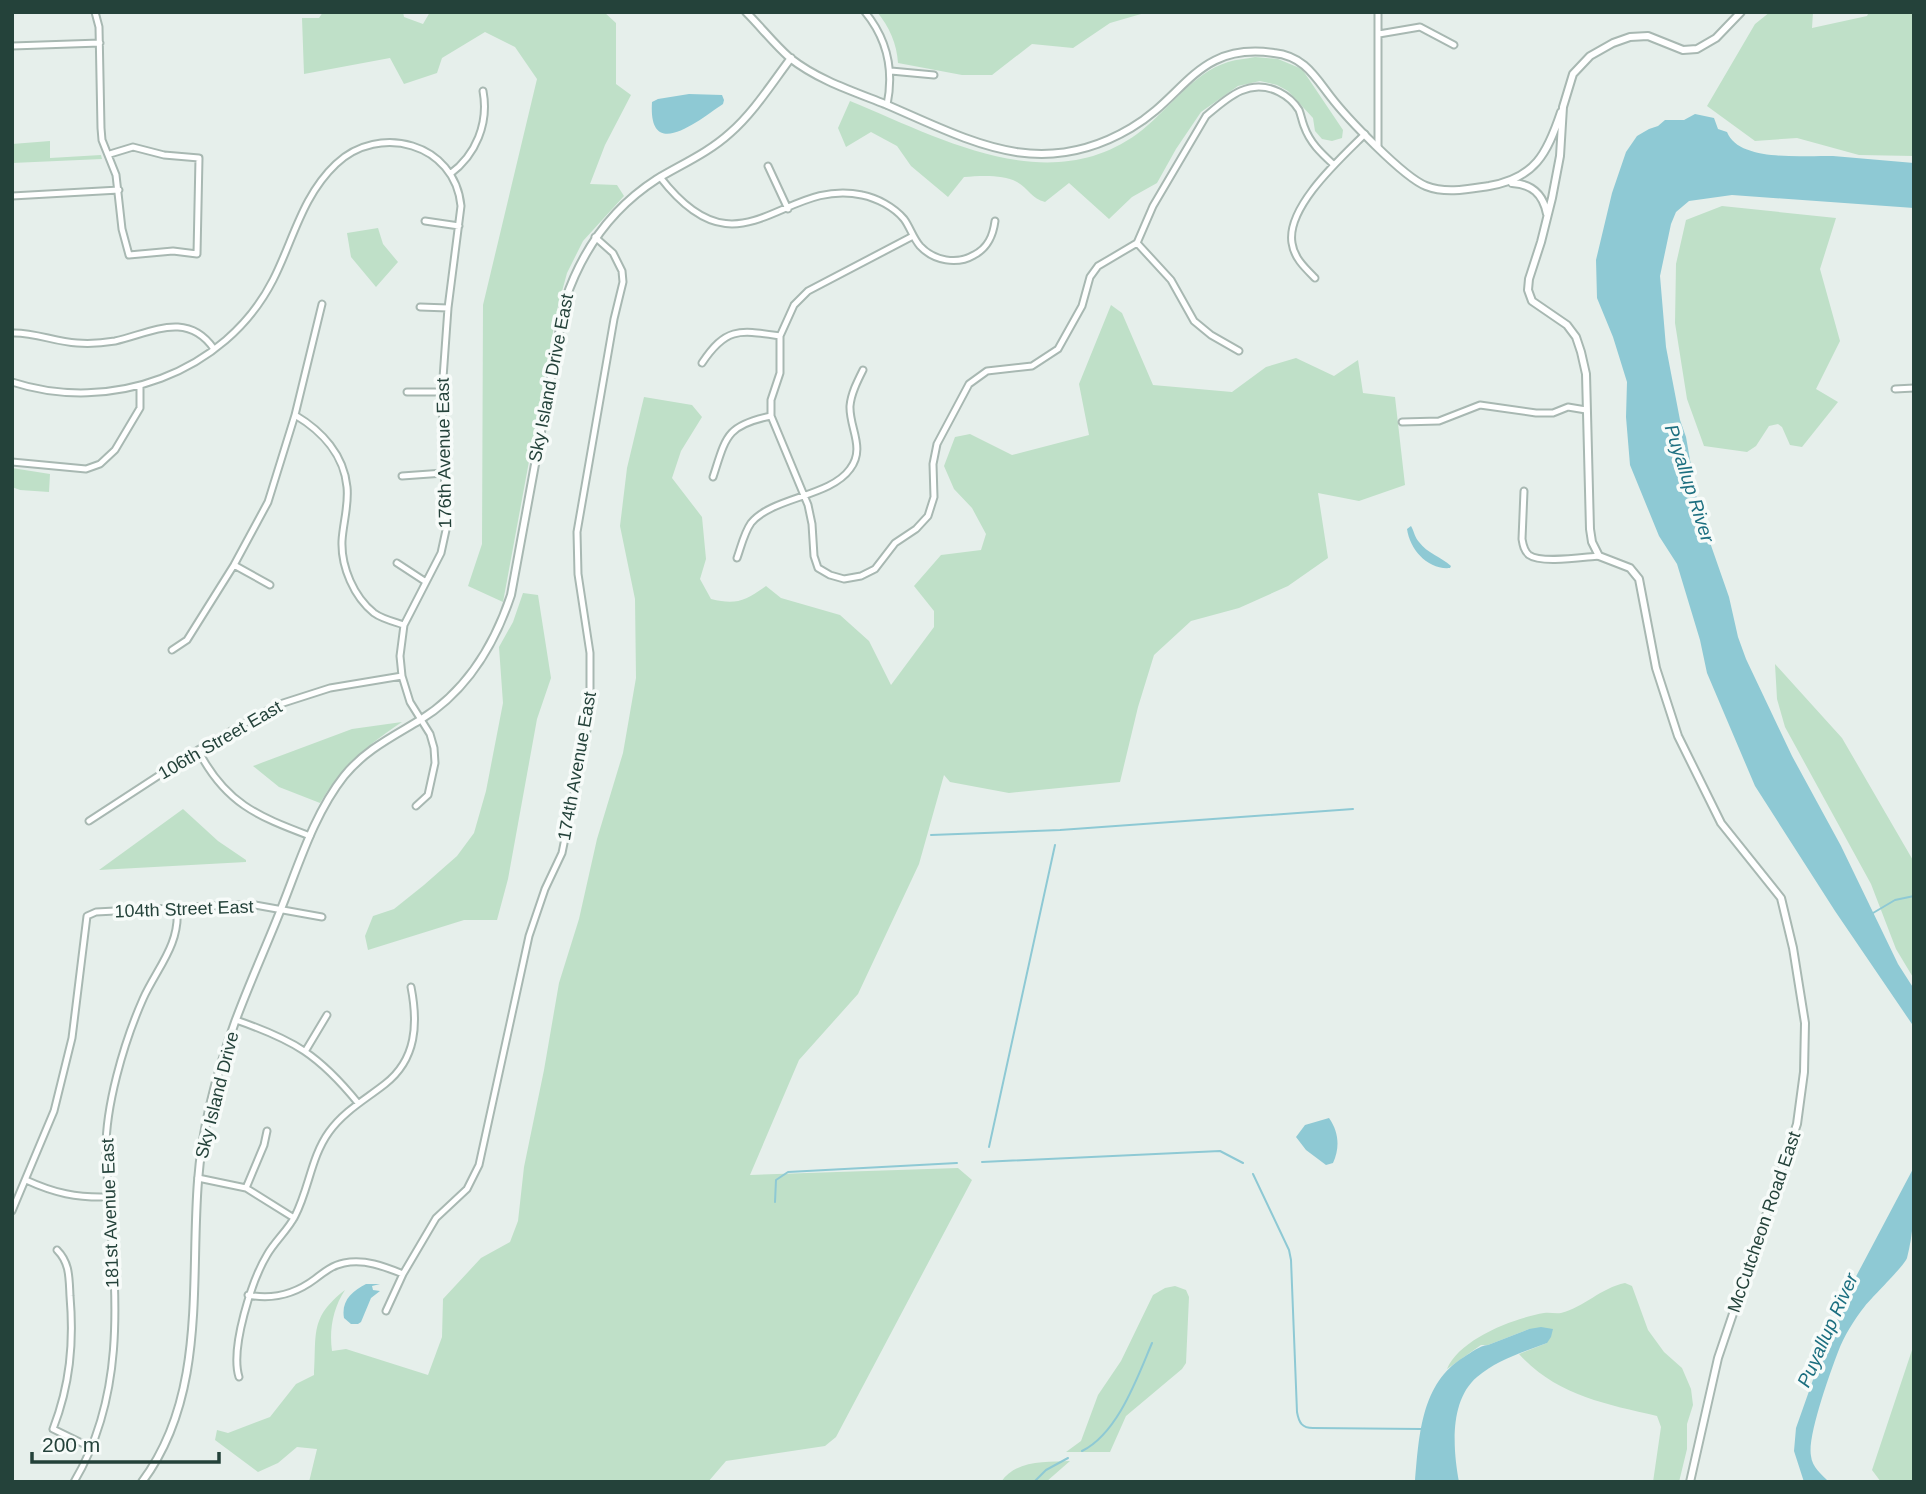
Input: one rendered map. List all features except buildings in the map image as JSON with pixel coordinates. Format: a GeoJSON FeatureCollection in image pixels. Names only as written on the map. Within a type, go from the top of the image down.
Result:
{"type":"FeatureCollection","features":[{"type":"Feature","properties":{"kind":"street"},"geometry":{"type":"LineString","coordinates":[[95,12],[100,43],[102,139],[110,154],[119,191],[122,229],[129,255],[173,251],[197,254],[199,158],[164,155],[134,147],[110,154]]}},
{"type":"Feature","properties":{"kind":"street"},"geometry":{"type":"LineString","coordinates":[[746,12],[791,58],[825,80],[985,146],[1038,155],[1067,152],[1097,144],[1130,129],[1195,72],[1214,60],[1233,53],[1258,51],[1291,56],[1308,66],[1331,99],[1408,175],[1434,189],[1453,190],[1521,183],[1534,189],[1544,202],[1548,219]]}},
{"type":"Feature","properties":{"kind":"street"},"geometry":{"type":"LineString","coordinates":[[865,12],[884,46],[891,71],[887,105]]}},
{"type":"Feature","properties":{"kind":"street"},"geometry":{"type":"LineString","coordinates":[[1378,12],[1378,147]]}},
{"type":"Feature","properties":{"kind":"street"},"geometry":{"type":"LineString","coordinates":[[1504,183],[1522,177],[1538,161],[1563,107],[1570,78],[1590,56],[1630,37],[1647,37],[1683,50],[1696,49],[1716,38],[1741,12]]}},
{"type":"Feature","properties":{"kind":"street"},"geometry":{"type":"LineString","coordinates":[[1380,34],[1420,26],[1454,46]]}},
{"type":"Feature","properties":{"kind":"street"},"geometry":{"type":"LineString","coordinates":[[12,46],[100,43]]}},
{"type":"Feature","properties":{"kind":"street","name":"Sky Island Drive East"},"geometry":{"type":"LineString","coordinates":[[422,719],[449,698],[480,663],[505,613],[511,594],[565,301],[579,264],[595,237],[629,199],[660,177],[697,158],[730,133],[791,58]]}},
{"type":"Feature","properties":{"kind":"street"},"geometry":{"type":"LineString","coordinates":[[891,71],[934,75]]}},
{"type":"Feature","properties":{"kind":"street"},"geometry":{"type":"LineString","coordinates":[[913,236],[808,291],[794,305],[779,336],[781,365],[771,400],[771,416],[805,495],[811,516],[814,556],[818,568],[844,579],[861,576],[875,569],[895,542],[916,529],[928,516],[933,497],[933,464],[937,444],[969,384],[987,371],[1032,366],[1058,349],[1082,306],[1090,277],[1098,266],[1137,243],[1153,206],[1206,117],[1237,91],[1250,86],[1274,89],[1292,101],[1300,111],[1312,143],[1334,165]]}},
{"type":"Feature","properties":{"kind":"street"},"geometry":{"type":"LineString","coordinates":[[12,382],[48,391],[81,394],[113,392],[141,386],[187,367],[214,349],[260,302],[281,264],[297,220],[322,180],[341,159],[365,145],[394,142],[428,153],[450,174],[464,163],[475,146],[485,113],[484,91]]}},
{"type":"Feature","properties":{"kind":"street"},"geometry":{"type":"LineString","coordinates":[[1524,491],[1522,540],[1529,555],[1542,559],[1599,556],[1592,542],[1590,529],[1586,374],[1576,337],[1567,325],[1536,306],[1529,294],[1529,279],[1548,219],[1560,156],[1563,107]]}},
{"type":"Feature","properties":{"kind":"street"},"geometry":{"type":"LineString","coordinates":[[1315,278],[1300,264],[1296,255],[1292,244],[1293,222],[1334,165],[1365,134]]}},
{"type":"Feature","properties":{"kind":"street"},"geometry":{"type":"LineString","coordinates":[[768,166],[788,209]]}},
{"type":"Feature","properties":{"kind":"street","name":"176th Avenue East"},"geometry":{"type":"LineString","coordinates":[[416,806],[428,795],[435,763],[434,748],[422,719],[411,702],[402,676],[400,656],[404,625],[433,572],[445,541],[447,510],[442,392],[460,199],[450,174]]}},
{"type":"Feature","properties":{"kind":"street"},"geometry":{"type":"LineString","coordinates":[[660,177],[690,209],[717,221],[733,224],[749,222],[826,194],[860,194],[893,209],[904,220],[920,246],[934,256],[959,261],[974,256],[985,247],[993,233],[995,220]]}},
{"type":"Feature","properties":{"kind":"street"},"geometry":{"type":"LineString","coordinates":[[12,196],[119,191]]}},
{"type":"Feature","properties":{"kind":"street"},"geometry":{"type":"LineString","coordinates":[[425,221],[459,226]]}},
{"type":"Feature","properties":{"kind":"street","name":"174th Avenue East"},"geometry":{"type":"LineString","coordinates":[[403,1274],[436,1219],[467,1189],[480,1165],[529,936],[545,890],[562,853],[588,725],[590,653],[578,574],[577,532],[623,282],[622,271],[613,253],[595,237]]}},
{"type":"Feature","properties":{"kind":"street"},"geometry":{"type":"LineString","coordinates":[[1137,243],[1171,280],[1194,321],[1239,351]]}},
{"type":"Feature","properties":{"kind":"street"},"geometry":{"type":"LineString","coordinates":[[172,650],[187,640],[234,565],[268,502],[295,415],[322,304]]}},
{"type":"Feature","properties":{"kind":"street"},"geometry":{"type":"LineString","coordinates":[[420,307],[448,308]]}},
{"type":"Feature","properties":{"kind":"street"},"geometry":{"type":"LineString","coordinates":[[12,333],[66,342],[104,342],[156,328],[176,327],[200,334],[214,349]]}},
{"type":"Feature","properties":{"kind":"street"},"geometry":{"type":"LineString","coordinates":[[702,363],[718,342],[734,334],[750,332],[779,336]]}},
{"type":"Feature","properties":{"kind":"street"},"geometry":{"type":"LineString","coordinates":[[737,558],[746,532],[756,518],[837,482],[849,471],[853,465],[857,440],[850,407],[863,370]]}},
{"type":"Feature","properties":{"kind":"street"},"geometry":{"type":"LineString","coordinates":[[12,462],[86,469],[100,464],[115,450],[140,408],[141,386]]}},
{"type":"Feature","properties":{"kind":"street"},"geometry":{"type":"LineString","coordinates":[[1895,389],[1914,388]]}},
{"type":"Feature","properties":{"kind":"street"},"geometry":{"type":"LineString","coordinates":[[407,392],[442,392]]}},
{"type":"Feature","properties":{"kind":"street"},"geometry":{"type":"LineString","coordinates":[[1402,422],[1439,421],[1480,405],[1536,413],[1553,413],[1568,407],[1586,410]]}},
{"type":"Feature","properties":{"kind":"street"},"geometry":{"type":"LineString","coordinates":[[295,415],[326,439],[335,450],[344,473],[347,499],[342,550],[352,584],[364,603],[376,615],[404,625]]}},
{"type":"Feature","properties":{"kind":"street"},"geometry":{"type":"LineString","coordinates":[[713,477],[724,442],[732,432],[746,422],[771,416]]}},
{"type":"Feature","properties":{"kind":"street"},"geometry":{"type":"LineString","coordinates":[[402,476],[444,473]]}},
{"type":"Feature","properties":{"kind":"street","name":"McCutcheon Road East"},"geometry":{"type":"LineString","coordinates":[[1599,556],[1630,568],[1639,579],[1656,668],[1678,736],[1715,813],[1781,898],[1793,948],[1805,1023],[1804,1072],[1797,1124],[1718,1358],[1690,1482]]}},
{"type":"Feature","properties":{"kind":"street"},"geometry":{"type":"LineString","coordinates":[[397,563],[426,582]]}},
{"type":"Feature","properties":{"kind":"street"},"geometry":{"type":"LineString","coordinates":[[234,565],[270,584]]}},
{"type":"Feature","properties":{"kind":"street","name":"106th Street East"},"geometry":{"type":"LineString","coordinates":[[89,821],[198,750],[277,705],[330,688],[402,676]]}},
{"type":"Feature","properties":{"kind":"street","name":"Sky Island Drive"},"geometry":{"type":"LineString","coordinates":[[142,1482],[162,1447],[184,1390],[189,1365],[198,1178],[214,1091],[236,1020],[328,798],[358,760],[422,719]]}},
{"type":"Feature","properties":{"kind":"street"},"geometry":{"type":"LineString","coordinates":[[198,750],[221,786],[241,804],[256,815],[310,836]]}},
{"type":"Feature","properties":{"kind":"street","name":"104th Street East"},"geometry":{"type":"LineString","coordinates":[[26,1180],[50,1124],[72,1038],[87,916],[96,912],[243,905],[322,918]]}},
{"type":"Feature","properties":{"kind":"street","name":"181st Avenue East"},"geometry":{"type":"LineString","coordinates":[[74,1482],[92,1448],[110,1392],[115,1352],[106,1145],[116,1082],[139,1010],[172,946],[177,909]]}},
{"type":"Feature","properties":{"kind":"street"},"geometry":{"type":"LineString","coordinates":[[239,1377],[236,1360],[248,1295],[268,1253],[294,1218],[322,1144],[340,1118],[388,1082],[408,1056],[416,1024],[411,987]]}},
{"type":"Feature","properties":{"kind":"street"},"geometry":{"type":"LineString","coordinates":[[306,1050],[327,1015]]}},
{"type":"Feature","properties":{"kind":"street"},"geometry":{"type":"LineString","coordinates":[[236,1020],[284,1038],[306,1050],[336,1075],[358,1103]]}},
{"type":"Feature","properties":{"kind":"street"},"geometry":{"type":"LineString","coordinates":[[246,1188],[267,1131]]}},
{"type":"Feature","properties":{"kind":"street"},"geometry":{"type":"LineString","coordinates":[[198,1178],[246,1188],[294,1218]]}},
{"type":"Feature","properties":{"kind":"street"},"geometry":{"type":"LineString","coordinates":[[12,1211],[26,1180],[47,1190],[74,1197],[108,1197]]}},
{"type":"Feature","properties":{"kind":"street"},"geometry":{"type":"LineString","coordinates":[[57,1250],[68,1265],[73,1338],[65,1393],[53,1429],[92,1448]]}},
{"type":"Feature","properties":{"kind":"street"},"geometry":{"type":"LineString","coordinates":[[248,1295],[262,1298],[285,1295],[342,1263],[367,1262],[403,1274],[386,1311]]}},
{"type":"Feature","properties":{"kind":"green space"},"geometry":{"type":"Polygon","coordinates":[[[323,12],[403,12],[404,17],[423,24],[430,12],[604,12],[616,23],[616,84],[631,95],[605,145],[590,184],[617,185],[624,196],[583,241],[567,273],[557,310],[503,602],[468,586],[482,544],[483,305],[537,79],[515,47],[485,32],[442,58],[437,73],[404,84],[390,58],[304,74],[302,18],[319,18],[323,12]]]}},
{"type":"Feature","properties":{"kind":"green space"},"geometry":{"type":"Polygon","coordinates":[[[877,12],[1148,12],[1110,23],[1073,48],[1032,44],[992,75],[962,75],[898,63],[892,36],[877,12]]]}},
{"type":"Feature","properties":{"kind":"green space"},"geometry":{"type":"Polygon","coordinates":[[[1770,12],[1813,12],[1812,28],[1867,16],[1869,12],[1914,12],[1914,156],[1859,155],[1797,138],[1755,141],[1707,106],[1755,24],[1770,12]]]}},
{"type":"Feature","properties":{"kind":"green space"},"geometry":{"type":"Polygon","coordinates":[[[1255,57],[1278,59],[1302,69],[1343,130],[1342,138],[1332,141],[1322,139],[1315,131],[1313,118],[1288,91],[1277,85],[1260,81],[1238,86],[1201,112],[1157,183],[1132,197],[1109,219],[1069,183],[1045,202],[1011,179],[991,176],[964,177],[948,197],[911,166],[897,146],[871,132],[846,147],[838,128],[850,101],[956,144],[993,155],[1030,162],[1067,161],[1102,153],[1137,134],[1191,84],[1215,67],[1255,57]]]}},
{"type":"Feature","properties":{"kind":"green space"},"geometry":{"type":"Polygon","coordinates":[[[50,141],[50,158],[101,155],[102,159],[12,163],[12,144],[50,141]]]}},
{"type":"Feature","properties":{"kind":"green space"},"geometry":{"type":"Polygon","coordinates":[[[1722,206],[1836,218],[1820,269],[1840,341],[1816,389],[1838,402],[1802,447],[1790,445],[1778,424],[1769,426],[1756,446],[1747,452],[1704,446],[1687,399],[1675,323],[1676,264],[1686,220],[1722,206]]]}},
{"type":"Feature","properties":{"kind":"green space"},"geometry":{"type":"Polygon","coordinates":[[[378,228],[383,244],[398,262],[376,287],[351,257],[347,233],[378,228]]]}},
{"type":"Feature","properties":{"kind":"green space"},"geometry":{"type":"Polygon","coordinates":[[[1111,305],[1122,313],[1153,385],[1232,392],[1266,367],[1296,358],[1334,376],[1358,360],[1363,393],[1395,397],[1405,485],[1359,501],[1318,493],[1328,558],[1288,586],[1239,608],[1191,621],[1154,655],[1120,782],[1009,793],[950,782],[944,775],[919,864],[858,994],[799,1060],[750,1175],[958,1168],[972,1180],[836,1437],[825,1446],[726,1461],[708,1482],[309,1482],[317,1449],[297,1447],[278,1463],[258,1472],[215,1440],[217,1430],[228,1433],[270,1417],[296,1384],[314,1375],[320,1318],[333,1300],[345,1290],[333,1319],[332,1351],[346,1349],[428,1375],[442,1337],[443,1299],[481,1258],[510,1242],[518,1221],[524,1167],[559,983],[579,919],[597,839],[623,753],[636,678],[635,599],[620,526],[627,468],[644,397],[692,405],[702,417],[681,451],[672,478],[702,517],[706,559],[700,579],[711,599],[727,602],[740,600],[766,586],[781,598],[840,615],[869,641],[891,685],[934,627],[934,611],[914,586],[941,555],[981,550],[986,534],[972,508],[954,489],[944,466],[955,437],[970,434],[1012,455],[1089,435],[1079,384],[1111,305]]]}},
{"type":"Feature","properties":{"kind":"green space"},"geometry":{"type":"Polygon","coordinates":[[[12,468],[50,474],[49,492],[12,487],[12,468]]]}},
{"type":"Feature","properties":{"kind":"green space"},"geometry":{"type":"Polygon","coordinates":[[[523,593],[538,595],[551,678],[537,719],[508,879],[497,920],[464,920],[368,950],[365,936],[373,916],[394,909],[424,885],[457,856],[474,833],[486,791],[503,703],[499,647],[513,622],[523,593]]]}},
{"type":"Feature","properties":{"kind":"green space"},"geometry":{"type":"Polygon","coordinates":[[[1775,664],[1842,738],[1914,862],[1914,979],[1896,949],[1871,884],[1785,727],[1777,699],[1775,664]]]}},
{"type":"Feature","properties":{"kind":"green space"},"geometry":{"type":"Polygon","coordinates":[[[402,722],[356,758],[337,778],[320,803],[279,787],[253,766],[352,729],[402,722]]]}},
{"type":"Feature","properties":{"kind":"green space"},"geometry":{"type":"Polygon","coordinates":[[[183,809],[246,862],[99,870],[183,809]]]}},
{"type":"Feature","properties":{"kind":"green space"},"geometry":{"type":"Polygon","coordinates":[[[1625,1283],[1632,1286],[1648,1330],[1664,1352],[1682,1368],[1691,1389],[1693,1405],[1687,1424],[1687,1449],[1679,1482],[1653,1482],[1661,1427],[1657,1416],[1582,1396],[1549,1379],[1519,1354],[1547,1343],[1529,1329],[1488,1345],[1481,1345],[1447,1369],[1463,1348],[1503,1325],[1546,1313],[1561,1313],[1625,1283]]]}},
{"type":"Feature","properties":{"kind":"green space"},"geometry":{"type":"Polygon","coordinates":[[[1175,1286],[1186,1290],[1189,1297],[1186,1363],[1126,1416],[1110,1452],[1066,1452],[1081,1441],[1098,1395],[1121,1361],[1153,1295],[1175,1286]]]}},
{"type":"Feature","properties":{"kind":"green space"},"geometry":{"type":"Polygon","coordinates":[[[1914,1344],[1914,1482],[1881,1482],[1872,1470],[1914,1344]]]}},
{"type":"Feature","properties":{"kind":"green space"},"geometry":{"type":"Polygon","coordinates":[[[1070,1461],[1046,1482],[1001,1482],[1007,1475],[1023,1466],[1070,1461]]]}},
{"type":"Feature","properties":{"kind":"water"},"geometry":{"type":"Polygon","coordinates":[[[689,94],[722,95],[724,100],[723,104],[701,119],[677,132],[666,134],[658,130],[653,120],[652,102],[689,94]]]}},
{"type":"Feature","properties":{"kind":"water","name":"Puyallup River"},"geometry":{"type":"Polygon","coordinates":[[[1695,114],[1714,118],[1718,129],[1727,132],[1734,142],[1759,153],[1914,163],[1914,208],[1732,195],[1689,201],[1676,212],[1671,224],[1660,276],[1666,347],[1699,511],[1729,597],[1738,637],[1792,756],[1841,846],[1898,964],[1914,989],[1914,1027],[1755,786],[1707,673],[1677,564],[1659,536],[1630,465],[1626,417],[1627,382],[1597,298],[1596,260],[1612,193],[1626,152],[1637,136],[1665,120],[1684,120],[1695,114]]]}},
{"type":"Feature","properties":{"kind":"water"},"geometry":{"type":"Polygon","coordinates":[[[1411,526],[1422,546],[1451,566],[1450,568],[1434,566],[1421,557],[1409,537],[1407,529],[1411,526]]]}},
{"type":"Feature","properties":{"kind":"water"},"geometry":{"type":"Polygon","coordinates":[[[1329,1118],[1337,1134],[1337,1152],[1333,1163],[1326,1165],[1306,1150],[1296,1137],[1305,1125],[1329,1118]]]}},
{"type":"Feature","properties":{"kind":"water"},"geometry":{"type":"Polygon","coordinates":[[[1914,1167],[1913,1224],[1907,1258],[1865,1306],[1846,1334],[1816,1420],[1812,1435],[1812,1460],[1829,1482],[1804,1482],[1794,1451],[1796,1428],[1851,1286],[1914,1167]]]}},
{"type":"Feature","properties":{"kind":"water"},"geometry":{"type":"Polygon","coordinates":[[[366,1284],[380,1284],[372,1286],[373,1290],[380,1291],[371,1298],[361,1322],[351,1324],[344,1318],[344,1306],[352,1293],[366,1284]]]}},
{"type":"Feature","properties":{"kind":"water"},"geometry":{"type":"Polygon","coordinates":[[[1541,1327],[1553,1329],[1547,1343],[1493,1366],[1468,1387],[1457,1412],[1455,1426],[1459,1482],[1415,1482],[1425,1412],[1439,1381],[1450,1368],[1479,1348],[1541,1327]]]}},
{"type":"Feature","properties":{"kind":"waterway"},"geometry":{"type":"LineString","coordinates":[[931,835],[1060,830],[1353,809]]}},
{"type":"Feature","properties":{"kind":"waterway"},"geometry":{"type":"LineString","coordinates":[[989,1147],[1055,845]]}},
{"type":"Feature","properties":{"kind":"waterway"},"geometry":{"type":"LineString","coordinates":[[1873,913],[1895,900],[1914,896]]}},
{"type":"Feature","properties":{"kind":"waterway"},"geometry":{"type":"LineString","coordinates":[[982,1162],[1220,1151],[1243,1163]]}},
{"type":"Feature","properties":{"kind":"waterway"},"geometry":{"type":"LineString","coordinates":[[775,1202],[776,1180],[788,1172],[957,1163]]}},
{"type":"Feature","properties":{"kind":"waterway"},"geometry":{"type":"LineString","coordinates":[[1253,1174],[1289,1250],[1291,1260],[1297,1412],[1300,1422],[1313,1428],[1421,1429]]}},
{"type":"Feature","properties":{"kind":"waterway"},"geometry":{"type":"LineString","coordinates":[[1082,1451],[1095,1443],[1116,1418],[1133,1388],[1152,1343]]}},
{"type":"Feature","properties":{"kind":"waterway"},"geometry":{"type":"LineString","coordinates":[[1034,1482],[1046,1470],[1068,1458]]}}]}
